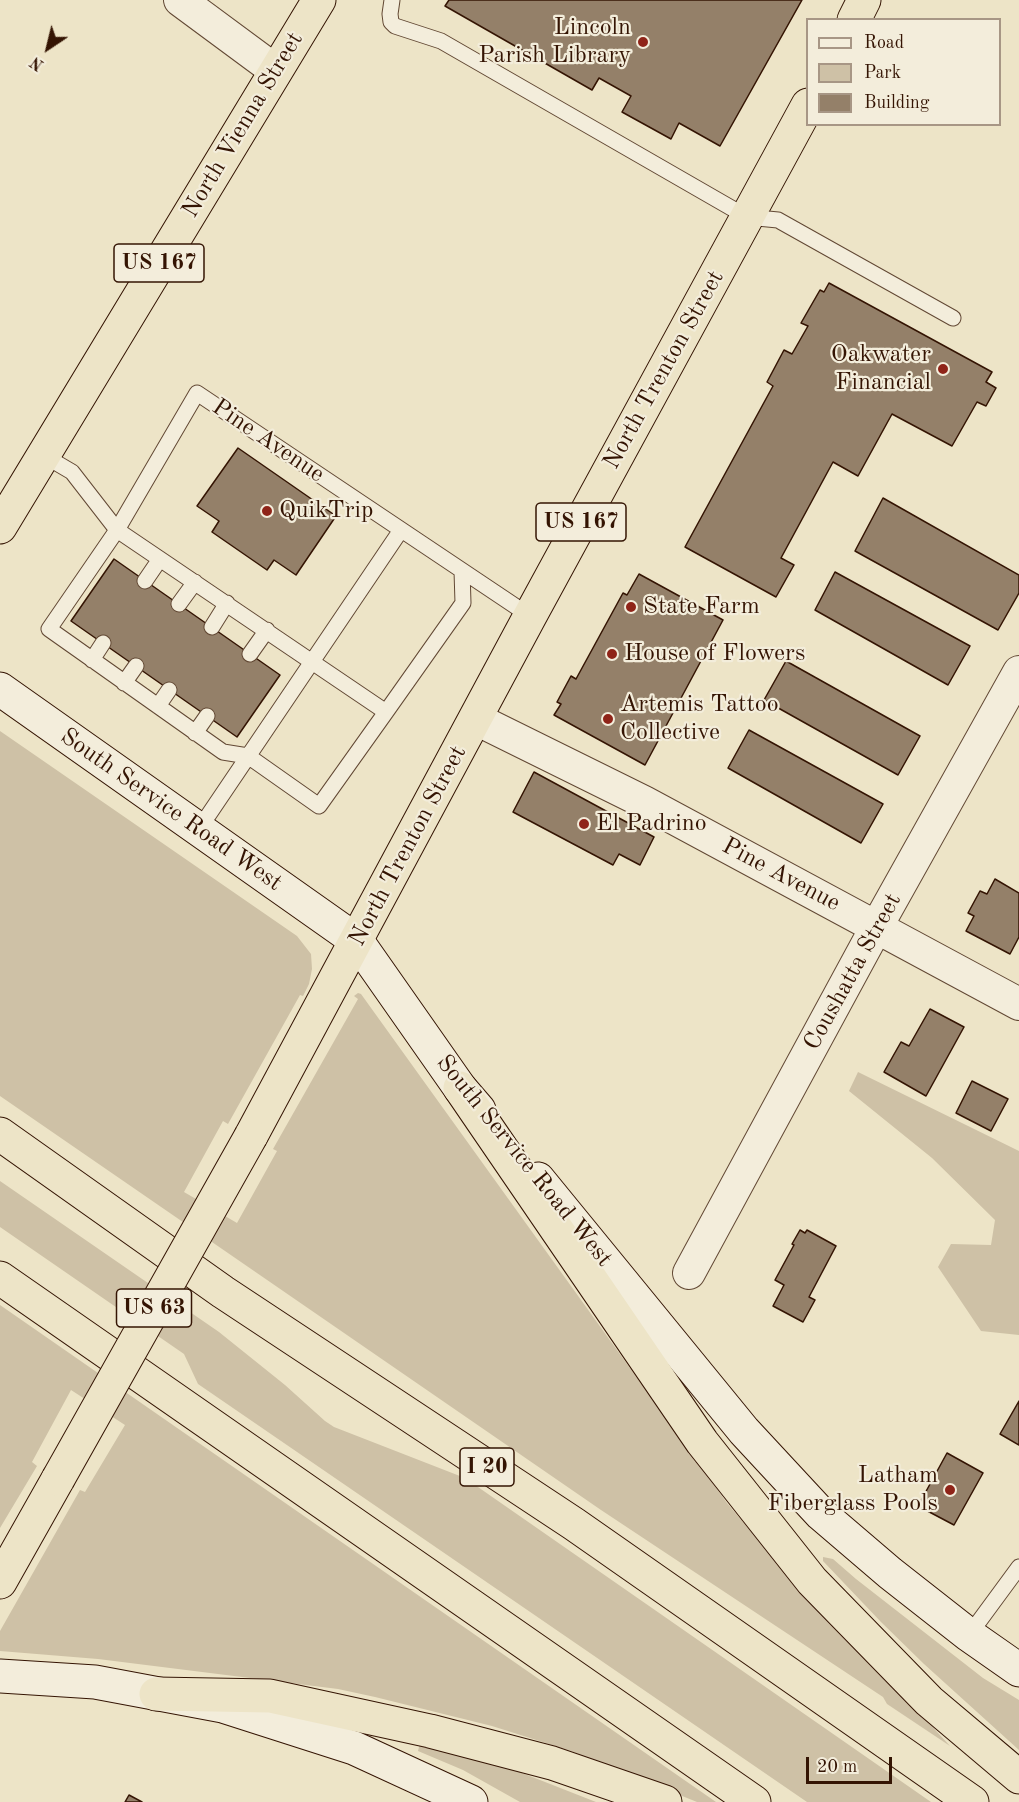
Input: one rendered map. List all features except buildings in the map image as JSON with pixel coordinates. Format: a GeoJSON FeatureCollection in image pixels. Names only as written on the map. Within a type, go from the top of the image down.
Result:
{"type":"FeatureCollection","features":[{"type":"Feature","properties":{"kind":"highway","name":"North Vienna Street"},"geometry":{"type":"LineString","coordinates":[[0,527],[319,0]]}},
{"type":"Feature","properties":{"kind":"highway"},"geometry":{"type":"LineString","coordinates":[[855,18],[864,0]]}},
{"type":"Feature","properties":{"kind":"highway","name":"North Trenton Street"},"geometry":{"type":"LineString","coordinates":[[0,1582],[251,1136],[806,107]]}},
{"type":"Feature","properties":{"kind":"highway"},"geometry":{"type":"LineString","coordinates":[[0,501],[38,463]]}},
{"type":"Feature","properties":{"kind":"highway"},"geometry":{"type":"LineString","coordinates":[[460,1088],[702,1442],[812,1581],[928,1701],[1019,1777]]}},
{"type":"Feature","properties":{"kind":"highway","name":"I 20"},"geometry":{"type":"LineString","coordinates":[[0,1134],[223,1292],[574,1524],[972,1802]]}},
{"type":"Feature","properties":{"kind":"highway"},"geometry":{"type":"LineString","coordinates":[[0,1278],[754,1802]]}},
{"type":"Feature","properties":{"kind":"highway"},"geometry":{"type":"LineString","coordinates":[[156,1694],[270,1696],[430,1731],[552,1763],[665,1802]]}},
{"type":"Feature","properties":{"kind":"main road","name":"South Service Road West"},"geometry":{"type":"LineString","coordinates":[[0,689],[357,941],[460,1088],[541,1183],[744,1431],[821,1514],[838,1529],[969,1635],[1019,1670]]}},
{"type":"Feature","properties":{"kind":"main road"},"geometry":{"type":"LineString","coordinates":[[0,1676],[95,1682],[223,1706],[354,1749],[471,1802]]}},
{"type":"Feature","properties":{"kind":"street"},"geometry":{"type":"LineString","coordinates":[[180,0],[276,71]]}},
{"type":"Feature","properties":{"kind":"street","name":"Coushatta Street"},"geometry":{"type":"LineString","coordinates":[[689,1272],[877,926],[1019,672]]}},
{"type":"Feature","properties":{"kind":"street","name":"Pine Avenue"},"geometry":{"type":"LineString","coordinates":[[476,719],[644,802],[1019,1004]]}},
{"type":"Feature","properties":{"kind":"lane"},"geometry":{"type":"LineString","coordinates":[[392,0],[391,22],[400,28],[441,40],[747,217],[778,220],[953,318]]}},
{"type":"Feature","properties":{"kind":"lane","name":"Pine Avenue"},"geometry":{"type":"LineString","coordinates":[[117,530],[196,393],[530,616]]}},
{"type":"Feature","properties":{"kind":"lane"},"geometry":{"type":"LineString","coordinates":[[38,463],[72,472],[117,530],[386,712]]}},
{"type":"Feature","properties":{"kind":"lane"},"geometry":{"type":"LineString","coordinates":[[117,530],[49,629],[223,752],[248,756],[319,806],[463,603],[462,571]]}},
{"type":"Feature","properties":{"kind":"lane"},"geometry":{"type":"LineString","coordinates":[[199,829],[400,530]]}},
{"type":"Feature","properties":{"kind":"lane"},"geometry":{"type":"LineString","coordinates":[[145,581],[160,559]]}},
{"type":"Feature","properties":{"kind":"lane"},"geometry":{"type":"LineString","coordinates":[[179,604],[195,582]]}},
{"type":"Feature","properties":{"kind":"lane"},"geometry":{"type":"LineString","coordinates":[[212,627],[227,603]]}},
{"type":"Feature","properties":{"kind":"lane"},"geometry":{"type":"LineString","coordinates":[[250,654],[267,630]]}},
{"type":"Feature","properties":{"kind":"lane"},"geometry":{"type":"LineString","coordinates":[[92,660],[103,643]]}},
{"type":"Feature","properties":{"kind":"lane"},"geometry":{"type":"LineString","coordinates":[[124,682],[136,666]]}},
{"type":"Feature","properties":{"kind":"lane"},"geometry":{"type":"LineString","coordinates":[[158,706],[169,690]]}},
{"type":"Feature","properties":{"kind":"lane"},"geometry":{"type":"LineString","coordinates":[[195,733],[207,716]]}},
{"type":"Feature","properties":{"kind":"lane"},"geometry":{"type":"LineString","coordinates":[[969,1635],[1019,1566]]}},
{"type":"Feature","properties":{"kind":"green space"},"geometry":{"type":"Polygon","coordinates":[[[0,731],[297,936],[311,954],[312,969],[309,984],[303,996],[300,995],[228,1124],[223,1121],[184,1192],[237,1223],[277,1151],[273,1149],[358,999],[354,996],[361,994],[727,1503],[809,1600],[950,1746],[887,1704],[883,1697],[601,1510],[0,1096],[0,731]]]}},
{"type":"Feature","properties":{"kind":"green space"},"geometry":{"type":"Polygon","coordinates":[[[858,1072],[1019,1151],[1019,1335],[981,1331],[938,1267],[951,1244],[991,1245],[995,1220],[932,1158],[849,1091],[858,1072]]]}},
{"type":"Feature","properties":{"kind":"green space"},"geometry":{"type":"Polygon","coordinates":[[[0,1181],[219,1332],[285,1385],[325,1421],[334,1427],[465,1478],[931,1802],[807,1802],[198,1384],[184,1354],[0,1227],[0,1181]]]}},
{"type":"Feature","properties":{"kind":"green space"},"geometry":{"type":"Polygon","coordinates":[[[0,1305],[716,1802],[697,1802],[571,1751],[492,1726],[338,1689],[98,1659],[0,1651],[0,1631],[80,1490],[85,1492],[125,1425],[71,1390],[32,1462],[37,1466],[0,1528],[0,1305]]]}},
{"type":"Feature","properties":{"kind":"green space"},"geometry":{"type":"Polygon","coordinates":[[[823,1557],[833,1559],[983,1678],[1019,1700],[1019,1750],[881,1622],[823,1561],[823,1557]]]}},
{"type":"Feature","properties":{"kind":"green space"},"geometry":{"type":"Polygon","coordinates":[[[420,1743],[517,1771],[596,1802],[520,1802],[463,1770],[418,1751],[420,1743]]]}},
{"type":"Feature","properties":{"kind":"place","name":"Lincoln Parish Library"},"geometry":{"type":"Point","coordinates":[643,42]}},
{"type":"Feature","properties":{"kind":"place","name":"Oakwater Financial"},"geometry":{"type":"Point","coordinates":[943,369]}},
{"type":"Feature","properties":{"kind":"place","name":"QuikTrip"},"geometry":{"type":"Point","coordinates":[267,511]}},
{"type":"Feature","properties":{"kind":"place","name":"State Farm"},"geometry":{"type":"Point","coordinates":[631,607]}},
{"type":"Feature","properties":{"kind":"place","name":"House of Flowers"},"geometry":{"type":"Point","coordinates":[612,654]}},
{"type":"Feature","properties":{"kind":"place","name":"Artemis Tattoo Collective"},"geometry":{"type":"Point","coordinates":[608,719]}},
{"type":"Feature","properties":{"kind":"place","name":"El Padrino"},"geometry":{"type":"Point","coordinates":[584,824]}},
{"type":"Feature","properties":{"kind":"place","name":"Latham Fiberglass Pools"},"geometry":{"type":"Point","coordinates":[950,1490]}}]}
